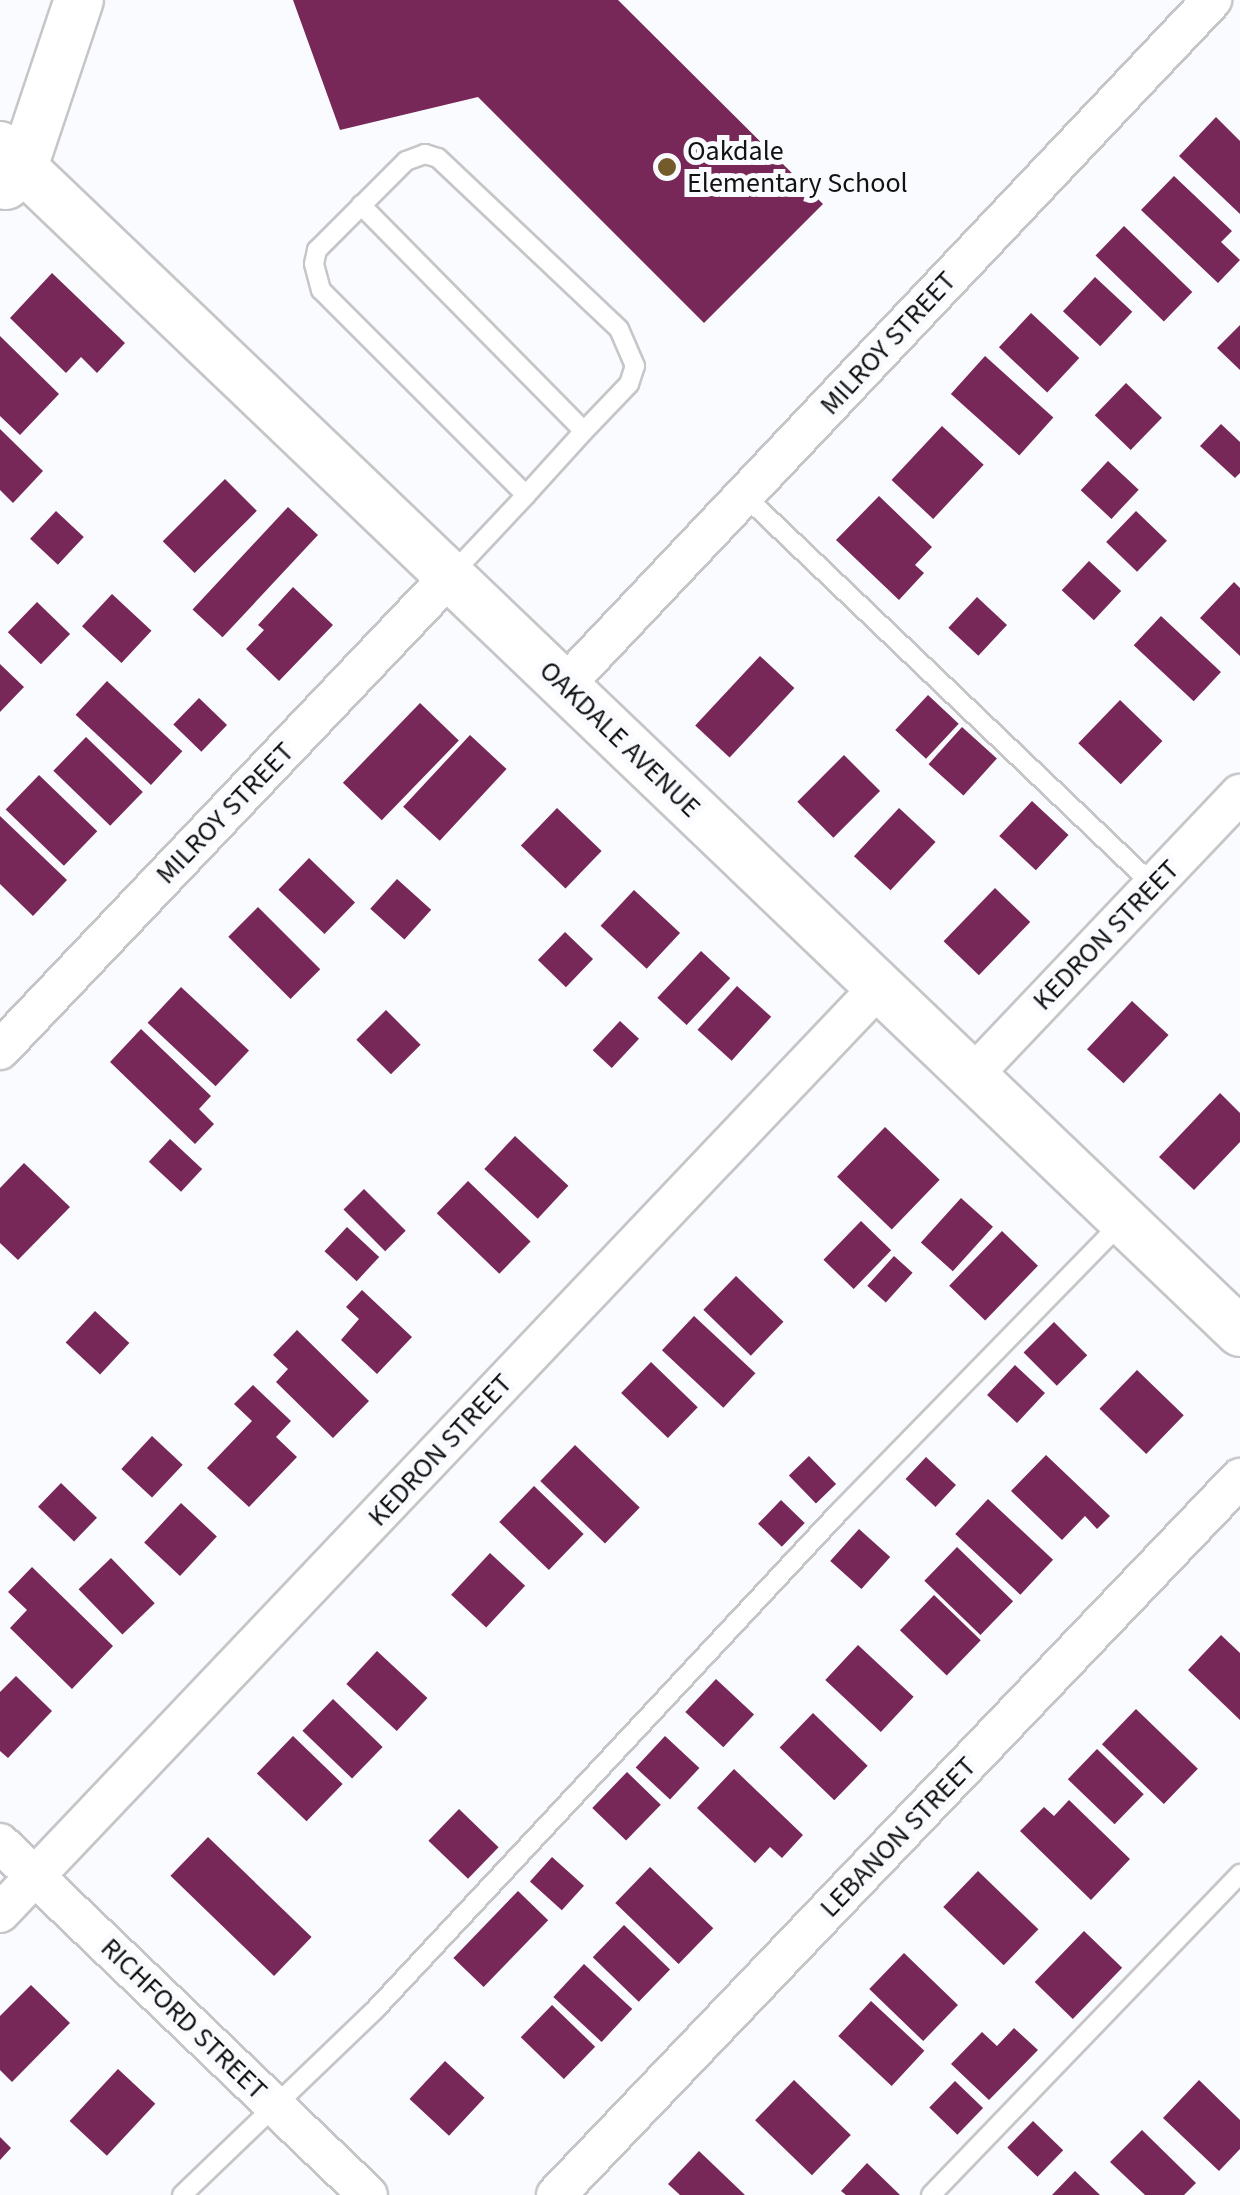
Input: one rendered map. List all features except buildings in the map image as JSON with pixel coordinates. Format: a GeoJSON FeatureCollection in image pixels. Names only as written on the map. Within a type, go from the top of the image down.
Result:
{"type":"FeatureCollection","features":[{"type":"Feature","properties":{"kind":"street"},"geometry":{"type":"LineString","coordinates":[[8,168],[79,0]]}},
{"type":"Feature","properties":{"kind":"street","name":"MILROY STREET"},"geometry":{"type":"LineString","coordinates":[[564,686],[1212,0]]}},
{"type":"Feature","properties":{"kind":"street","name":"OAKDALE AVENUE"},"geometry":{"type":"LineString","coordinates":[[8,168],[450,576],[1240,1332]]}},
{"type":"Feature","properties":{"kind":"street","name":"MILROY STREET"},"geometry":{"type":"LineString","coordinates":[[0,1050],[450,576]]}},
{"type":"Feature","properties":{"kind":"street","name":"KEDRON STREET"},"geometry":{"type":"LineString","coordinates":[[972,1076],[1240,794]]}},
{"type":"Feature","properties":{"kind":"street","name":"KEDRON STREET"},"geometry":{"type":"LineString","coordinates":[[0,1913],[879,987]]}},
{"type":"Feature","properties":{"kind":"street","name":"LEBANON STREET"},"geometry":{"type":"LineString","coordinates":[[556,2195],[1240,1478]]}},
{"type":"Feature","properties":{"kind":"street","name":"RICHFORD STREET"},"geometry":{"type":"LineString","coordinates":[[0,1842],[368,2195]]}},
{"type":"Feature","properties":{"kind":"lane"},"geometry":{"type":"LineString","coordinates":[[450,576],[629,384],[635,366],[619,329],[438,158],[425,154],[406,161],[317,250],[314,264],[321,290],[526,494]]}},
{"type":"Feature","properties":{"kind":"lane"},"geometry":{"type":"LineString","coordinates":[[362,205],[584,431]]}},
{"type":"Feature","properties":{"kind":"lane"},"geometry":{"type":"LineString","coordinates":[[744,496],[1153,886]]}},
{"type":"Feature","properties":{"kind":"lane"},"geometry":{"type":"LineString","coordinates":[[182,2195],[373,2012],[842,1510],[1124,1221]]}},
{"type":"Feature","properties":{"kind":"lane"},"geometry":{"type":"LineString","coordinates":[[931,2195],[1240,1874]]}},
{"type":"Feature","properties":{"kind":"place","name":"Oakdale Elementary School"},"geometry":{"type":"Point","coordinates":[667,167]}}]}
